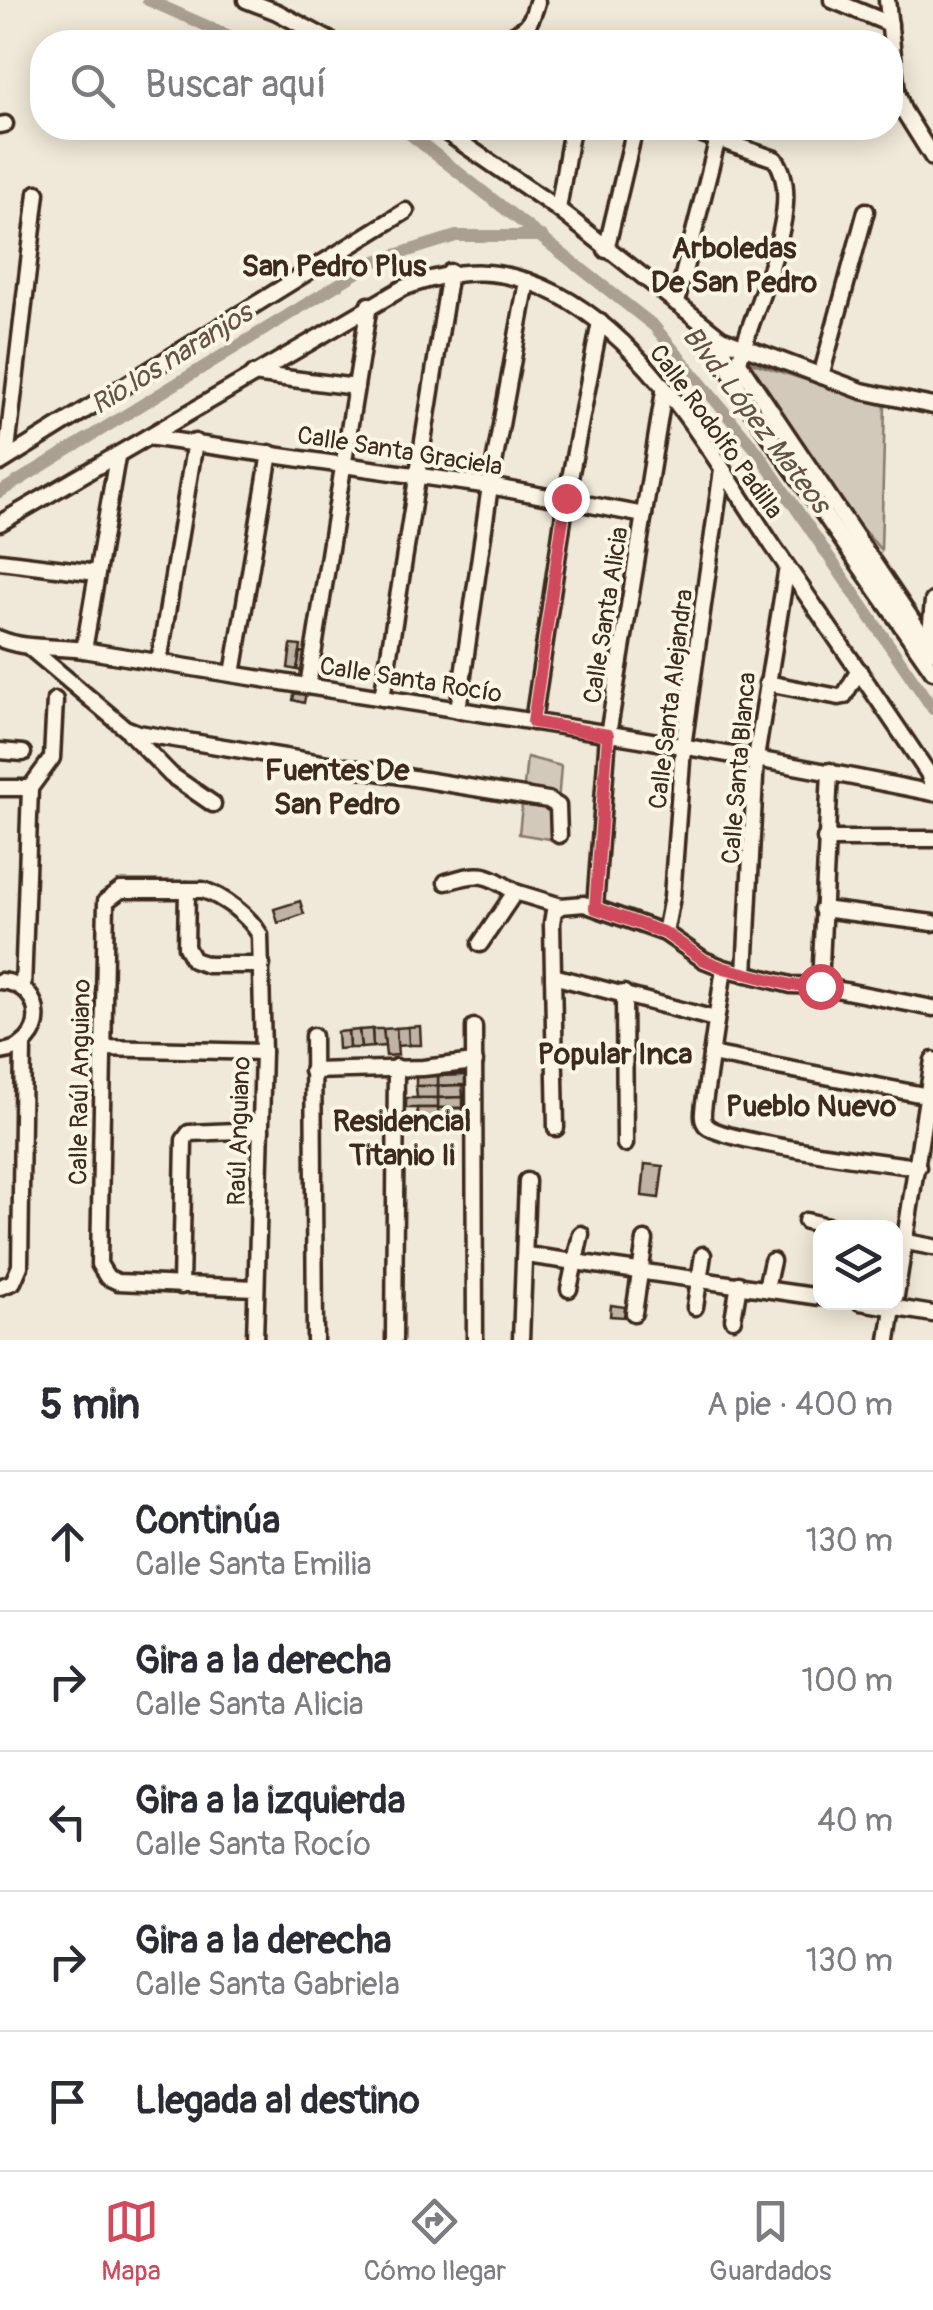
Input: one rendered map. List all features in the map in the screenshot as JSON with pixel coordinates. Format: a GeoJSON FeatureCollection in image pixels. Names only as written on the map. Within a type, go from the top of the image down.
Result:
{"type":"FeatureCollection","features":[{"type":"Feature","properties":{"kind":"street"},"geometry":{"type":"LineString","coordinates":[[246,0],[278,6],[315,30]]}},
{"type":"Feature","properties":{"kind":"street"},"geometry":{"type":"LineString","coordinates":[[832,0],[890,24]]}},
{"type":"Feature","properties":{"kind":"street"},"geometry":{"type":"LineString","coordinates":[[887,0],[891,30]]}},
{"type":"Feature","properties":{"kind":"street"},"geometry":{"type":"LineString","coordinates":[[524,30],[531,22],[536,2]]}},
{"type":"Feature","properties":{"kind":"street"},"geometry":{"type":"LineString","coordinates":[[903,110],[929,143],[933,158]]}},
{"type":"Feature","properties":{"kind":"street"},"geometry":{"type":"LineString","coordinates":[[459,140],[558,209],[721,338],[862,391],[933,406]]}},
{"type":"Feature","properties":{"kind":"street"},"geometry":{"type":"LineString","coordinates":[[468,146],[470,140]]}},
{"type":"Feature","properties":{"kind":"street"},"geometry":{"type":"LineString","coordinates":[[558,209],[570,140]]}},
{"type":"Feature","properties":{"kind":"street"},"geometry":{"type":"LineString","coordinates":[[606,250],[633,140]]}},
{"type":"Feature","properties":{"kind":"street"},"geometry":{"type":"LineString","coordinates":[[676,303],[717,140]]}},
{"type":"Feature","properties":{"kind":"street"},"geometry":{"type":"LineString","coordinates":[[723,140],[775,160],[786,180],[784,212],[766,286],[739,358],[741,370],[931,658]]}},
{"type":"Feature","properties":{"kind":"street"},"geometry":{"type":"LineString","coordinates":[[3,461],[37,194]]}},
{"type":"Feature","properties":{"kind":"street"},"geometry":{"type":"LineString","coordinates":[[3,461],[406,211]]}},
{"type":"Feature","properties":{"kind":"street"},"geometry":{"type":"LineString","coordinates":[[821,376],[866,211]]}},
{"type":"Feature","properties":{"kind":"street"},"geometry":{"type":"LineString","coordinates":[[382,698],[450,272]]}},
{"type":"Feature","properties":{"kind":"street","name":"Calle Rodolfo Padilla"},"geometry":{"type":"LineString","coordinates":[[0,523],[403,288],[450,272],[481,272],[527,282],[561,296],[600,322],[664,391],[928,773],[933,790]]}},
{"type":"Feature","properties":{"kind":"street"},"geometry":{"type":"LineString","coordinates":[[458,710],[490,486],[527,282]]}},
{"type":"Feature","properties":{"kind":"street"},"geometry":{"type":"LineString","coordinates":[[308,686],[368,305]]}},
{"type":"Feature","properties":{"kind":"street"},"geometry":{"type":"LineString","coordinates":[[533,722],[566,498],[600,322]]}},
{"type":"Feature","properties":{"kind":"street"},"geometry":{"type":"LineString","coordinates":[[721,338],[730,371],[746,402],[931,658]]}},
{"type":"Feature","properties":{"kind":"street"},"geometry":{"type":"LineString","coordinates":[[253,374],[356,387]]}},
{"type":"Feature","properties":{"kind":"street","name":"Calle Santa Alicia"},"geometry":{"type":"LineString","coordinates":[[595,908],[608,735],[664,391]]}},
{"type":"Feature","properties":{"kind":"street","name":"Calle Santa Graciela"},"geometry":{"type":"LineString","coordinates":[[148,437],[417,474],[644,515]]}},
{"type":"Feature","properties":{"kind":"street"},"geometry":{"type":"LineString","coordinates":[[159,662],[195,442]]}},
{"type":"Feature","properties":{"kind":"street"},"geometry":{"type":"LineString","coordinates":[[233,674],[270,453]]}},
{"type":"Feature","properties":{"kind":"street"},"geometry":{"type":"LineString","coordinates":[[84,650],[117,457]]}},
{"type":"Feature","properties":{"kind":"street","name":"Calle Santa Alejandra"},"geometry":{"type":"LineString","coordinates":[[665,933],[672,896],[683,748],[722,470]]}},
{"type":"Feature","properties":{"kind":"street"},"geometry":{"type":"LineString","coordinates":[[0,561],[97,573]]}},
{"type":"Feature","properties":{"kind":"street","name":"Calle Santa Blanca"},"geometry":{"type":"LineString","coordinates":[[745,974],[756,758],[788,567]]}},
{"type":"Feature","properties":{"kind":"street"},"geometry":{"type":"LineString","coordinates":[[931,658],[933,601]]}},
{"type":"Feature","properties":{"kind":"street","name":"Calle Santa Rocío"},"geometry":{"type":"LineString","coordinates":[[0,639],[30,648],[84,650],[933,790]]}},
{"type":"Feature","properties":{"kind":"street"},"geometry":{"type":"LineString","coordinates":[[30,648],[124,728],[171,776],[212,804]]}},
{"type":"Feature","properties":{"kind":"street"},"geometry":{"type":"LineString","coordinates":[[766,684],[839,697],[844,696],[858,670]]}},
{"type":"Feature","properties":{"kind":"street"},"geometry":{"type":"LineString","coordinates":[[0,1052],[23,1045],[30,1038],[37,1017],[23,988],[30,788],[52,758],[55,700]]}},
{"type":"Feature","properties":{"kind":"street"},"geometry":{"type":"LineString","coordinates":[[124,728],[153,738],[548,800],[558,806],[558,835]]}},
{"type":"Feature","properties":{"kind":"street"},"geometry":{"type":"LineString","coordinates":[[0,751],[23,752]]}},
{"type":"Feature","properties":{"kind":"street"},"geometry":{"type":"LineString","coordinates":[[820,986],[830,772]]}},
{"type":"Feature","properties":{"kind":"street"},"geometry":{"type":"LineString","coordinates":[[0,788],[30,788]]}},
{"type":"Feature","properties":{"kind":"street"},"geometry":{"type":"LineString","coordinates":[[825,838],[933,840]]}},
{"type":"Feature","properties":{"kind":"street"},"geometry":{"type":"LineString","coordinates":[[446,882],[478,873],[491,876],[515,892],[560,906],[584,904],[665,933],[704,960],[724,968],[791,985],[820,986],[933,1008]]}},
{"type":"Feature","properties":{"kind":"street","name":"Calle Raúl Anguiano"},"geometry":{"type":"LineString","coordinates":[[254,925],[204,890],[121,890],[106,901],[100,1264],[107,1277],[118,1282],[255,1288]]}},
{"type":"Feature","properties":{"kind":"street"},"geometry":{"type":"LineString","coordinates":[[186,890],[186,947],[192,960],[208,966],[262,965]]}},
{"type":"Feature","properties":{"kind":"street"},"geometry":{"type":"LineString","coordinates":[[480,944],[515,892]]}},
{"type":"Feature","properties":{"kind":"street"},"geometry":{"type":"LineString","coordinates":[[556,1128],[552,923],[554,911],[560,906]]}},
{"type":"Feature","properties":{"kind":"street"},"geometry":{"type":"LineString","coordinates":[[822,910],[933,924]]}},
{"type":"Feature","properties":{"kind":"street","name":"Raúl Anguiano"},"geometry":{"type":"LineString","coordinates":[[254,925],[260,935],[263,1052],[255,1340]]}},
{"type":"Feature","properties":{"kind":"street"},"geometry":{"type":"LineString","coordinates":[[724,968],[704,1122],[717,1132],[834,1156],[918,1167]]}},
{"type":"Feature","properties":{"kind":"street"},"geometry":{"type":"LineString","coordinates":[[553,976],[715,1019]]}},
{"type":"Feature","properties":{"kind":"street"},"geometry":{"type":"LineString","coordinates":[[0,981],[23,988]]}},
{"type":"Feature","properties":{"kind":"street"},"geometry":{"type":"LineString","coordinates":[[624,993],[625,1144]]}},
{"type":"Feature","properties":{"kind":"street"},"geometry":{"type":"LineString","coordinates":[[474,1027],[475,1340]]}},
{"type":"Feature","properties":{"kind":"street"},"geometry":{"type":"LineString","coordinates":[[313,1036],[314,1334]]}},
{"type":"Feature","properties":{"kind":"street"},"geometry":{"type":"LineString","coordinates":[[0,1287],[16,1278],[20,1266],[23,1045]]}},
{"type":"Feature","properties":{"kind":"street"},"geometry":{"type":"LineString","coordinates":[[102,1048],[263,1052]]}},
{"type":"Feature","properties":{"kind":"street"},"geometry":{"type":"LineString","coordinates":[[712,1054],[930,1096]]}},
{"type":"Feature","properties":{"kind":"street"},"geometry":{"type":"LineString","coordinates":[[903,1229],[918,1167],[933,1060]]}},
{"type":"Feature","properties":{"kind":"street"},"geometry":{"type":"LineString","coordinates":[[312,1071],[423,1068],[474,1062]]}},
{"type":"Feature","properties":{"kind":"street"},"geometry":{"type":"LineString","coordinates":[[394,1340],[396,1067]]}},
{"type":"Feature","properties":{"kind":"street"},"geometry":{"type":"LineString","coordinates":[[180,1286],[184,1140],[200,1130],[261,1130]]}},
{"type":"Feature","properties":{"kind":"street"},"geometry":{"type":"LineString","coordinates":[[521,1340],[526,1181]]}},
{"type":"Feature","properties":{"kind":"street"},"geometry":{"type":"LineString","coordinates":[[806,1221],[813,1223]]}},
{"type":"Feature","properties":{"kind":"street"},"geometry":{"type":"LineString","coordinates":[[569,1289],[581,1234]]}},
{"type":"Feature","properties":{"kind":"street"},"geometry":{"type":"LineString","coordinates":[[634,1313],[645,1240]]}},
{"type":"Feature","properties":{"kind":"street"},"geometry":{"type":"LineString","coordinates":[[903,1242],[933,1247]]}},
{"type":"Feature","properties":{"kind":"street"},"geometry":{"type":"LineString","coordinates":[[695,1307],[703,1254]]}},
{"type":"Feature","properties":{"kind":"street"},"geometry":{"type":"LineString","coordinates":[[526,1255],[813,1296]]}},
{"type":"Feature","properties":{"kind":"street"},"geometry":{"type":"LineString","coordinates":[[766,1288],[772,1261]]}},
{"type":"Feature","properties":{"kind":"street"},"geometry":{"type":"LineString","coordinates":[[734,1319],[740,1284]]}},
{"type":"Feature","properties":{"kind":"street"},"geometry":{"type":"LineString","coordinates":[[903,1305],[933,1314]]}},
{"type":"Feature","properties":{"kind":"street"},"geometry":{"type":"LineString","coordinates":[[888,1340],[893,1310]]}},
{"type":"Feature","properties":{"kind":"shaded area"},"geometry":{"type":"Polygon","coordinates":[[[741,359],[885,406],[881,550],[807,466],[741,359]]]}},
{"type":"Feature","properties":{"kind":"shaded area"},"geometry":{"type":"Polygon","coordinates":[[[527,757],[561,766],[555,840],[519,834],[527,757]]]}},
{"type":"Feature","properties":{"kind":"building"},"geometry":{"type":"Polygon","coordinates":[[[291,645],[301,646],[297,670],[288,668],[291,645]]]}},
{"type":"Feature","properties":{"kind":"building"},"geometry":{"type":"Polygon","coordinates":[[[300,652],[308,653],[306,671],[297,670],[300,652]]]}},
{"type":"Feature","properties":{"kind":"building"},"geometry":{"type":"Polygon","coordinates":[[[295,690],[306,692],[304,703],[293,700],[295,690]]]}},
{"type":"Feature","properties":{"kind":"building"},"geometry":{"type":"Polygon","coordinates":[[[300,901],[304,914],[278,923],[274,909],[300,901]]]}},
{"type":"Feature","properties":{"kind":"building"},"geometry":{"type":"Polygon","coordinates":[[[420,1026],[421,1045],[409,1045],[408,1027],[420,1026]]]}},
{"type":"Feature","properties":{"kind":"building"},"geometry":{"type":"Polygon","coordinates":[[[408,1027],[409,1045],[397,1046],[396,1028],[408,1027]]]}},
{"type":"Feature","properties":{"kind":"building"},"geometry":{"type":"Polygon","coordinates":[[[396,1028],[398,1055],[386,1056],[383,1029],[396,1028]]]}},
{"type":"Feature","properties":{"kind":"building"},"geometry":{"type":"Polygon","coordinates":[[[372,1029],[383,1029],[385,1046],[373,1047],[372,1029]]]}},
{"type":"Feature","properties":{"kind":"building"},"geometry":{"type":"Polygon","coordinates":[[[372,1029],[373,1047],[361,1048],[359,1030],[372,1029]]]}},
{"type":"Feature","properties":{"kind":"building"},"geometry":{"type":"Polygon","coordinates":[[[359,1030],[361,1048],[349,1048],[348,1031],[359,1030]]]}},
{"type":"Feature","properties":{"kind":"building"},"geometry":{"type":"Polygon","coordinates":[[[348,1031],[349,1048],[338,1049],[337,1032],[348,1031]]]}},
{"type":"Feature","properties":{"kind":"building"},"geometry":{"type":"Polygon","coordinates":[[[468,1075],[469,1085],[438,1086],[438,1076],[468,1075]]]}},
{"type":"Feature","properties":{"kind":"building"},"geometry":{"type":"Polygon","coordinates":[[[416,1076],[438,1076],[438,1086],[416,1086],[416,1076]]]}},
{"type":"Feature","properties":{"kind":"building"},"geometry":{"type":"Polygon","coordinates":[[[462,1085],[463,1097],[438,1098],[438,1086],[462,1085]]]}},
{"type":"Feature","properties":{"kind":"building"},"geometry":{"type":"Polygon","coordinates":[[[416,1086],[438,1086],[438,1098],[417,1098],[416,1086]]]}},
{"type":"Feature","properties":{"kind":"building"},"geometry":{"type":"Polygon","coordinates":[[[463,1097],[463,1108],[438,1108],[438,1098],[463,1097]]]}},
{"type":"Feature","properties":{"kind":"building"},"geometry":{"type":"Polygon","coordinates":[[[406,1098],[438,1098],[438,1108],[406,1108],[406,1098]]]}},
{"type":"Feature","properties":{"kind":"building"},"geometry":{"type":"Polygon","coordinates":[[[417,1108],[438,1108],[439,1120],[417,1120],[417,1108]]]}},
{"type":"Feature","properties":{"kind":"building"},"geometry":{"type":"Polygon","coordinates":[[[438,1108],[463,1108],[463,1120],[439,1120],[438,1108]]]}},
{"type":"Feature","properties":{"kind":"building"},"geometry":{"type":"Polygon","coordinates":[[[409,1120],[439,1120],[439,1133],[409,1133],[409,1120]]]}},
{"type":"Feature","properties":{"kind":"building"},"geometry":{"type":"Polygon","coordinates":[[[439,1120],[458,1120],[458,1133],[439,1133],[439,1120]]]}},
{"type":"Feature","properties":{"kind":"building"},"geometry":{"type":"Polygon","coordinates":[[[645,1164],[663,1166],[659,1198],[642,1196],[645,1164]]]}},
{"type":"Feature","properties":{"kind":"building"},"geometry":{"type":"Polygon","coordinates":[[[611,1305],[625,1307],[624,1317],[610,1316],[611,1305]]]}},
{"type":"Feature","properties":{"kind":"waterway","name":"Blvd. López Mateos"},"geometry":{"type":"LineString","coordinates":[[148,0],[216,30]]}},
{"type":"Feature","properties":{"kind":"waterway","name":"Blvd. López Mateos"},"geometry":{"type":"LineString","coordinates":[[417,140],[654,326],[756,450],[933,709]]}},
{"type":"Feature","properties":{"kind":"waterway","name":"Rio los naranjos"},"geometry":{"type":"LineString","coordinates":[[0,492],[376,261],[456,236],[542,236]]}},
{"type":"Feature","properties":{"kind":"district","name":"Arboledas De San Pedro"},"geometry":{"type":"Point","coordinates":[734,265]}},
{"type":"Feature","properties":{"kind":"district","name":"San Pedro Plus"},"geometry":{"type":"Point","coordinates":[334,266]}},
{"type":"Feature","properties":{"kind":"district","name":"Fuentes De San Pedro"},"geometry":{"type":"Point","coordinates":[337,787]}},
{"type":"Feature","properties":{"kind":"district","name":"Popular Inca"},"geometry":{"type":"Point","coordinates":[615,1054]}},
{"type":"Feature","properties":{"kind":"district","name":"Pueblo Nuevo"},"geometry":{"type":"Point","coordinates":[811,1106]}},
{"type":"Feature","properties":{"kind":"district","name":"Residencial Titanio Ii"},"geometry":{"type":"Point","coordinates":[402,1138]}},
{"type":"Feature","properties":{"kind":"route"},"geometry":{"type":"LineString","coordinates":[[566,498],[533,722],[608,735],[595,908],[665,933],[704,960],[724,968],[791,985],[820,986]]}}]}
